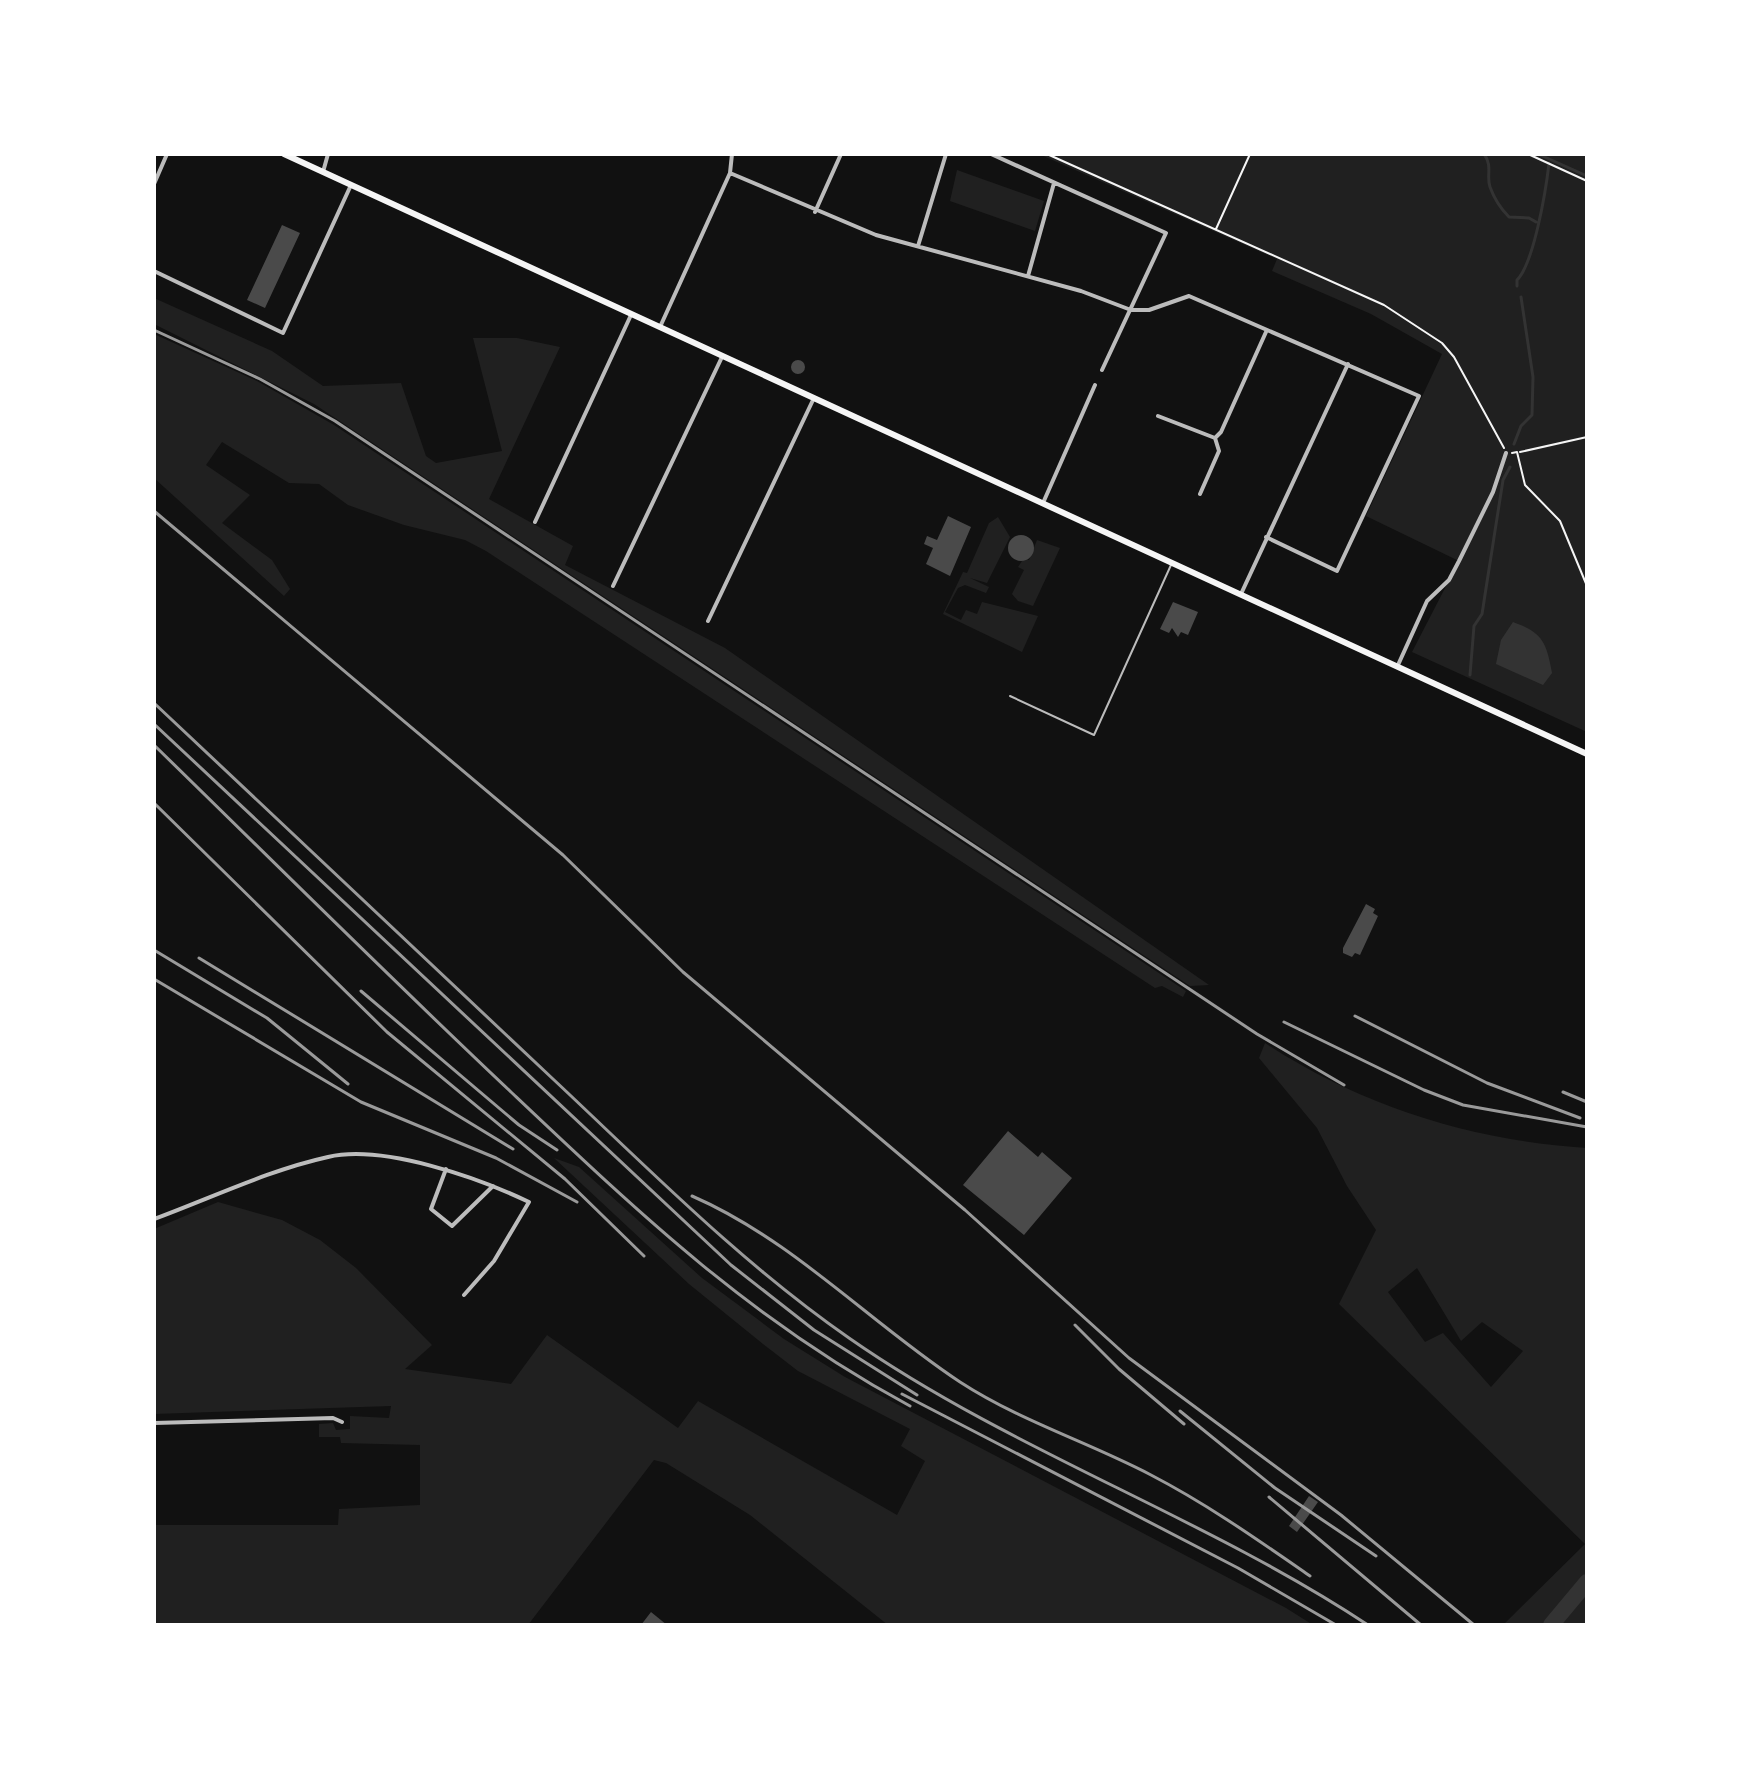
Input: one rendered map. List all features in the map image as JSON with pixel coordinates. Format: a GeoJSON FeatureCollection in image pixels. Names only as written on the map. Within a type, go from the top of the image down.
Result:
{"type":"FeatureCollection","features":[{"type":"Feature","properties":{"kind":"main road"},"geometry":{"type":"LineString","coordinates":[[284,154],[1587,754]]}},
{"type":"Feature","properties":{"kind":"street"},"geometry":{"type":"LineString","coordinates":[[154,184],[167,154]]}},
{"type":"Feature","properties":{"kind":"street"},"geometry":{"type":"LineString","coordinates":[[323,172],[328,154]]}},
{"type":"Feature","properties":{"kind":"street"},"geometry":{"type":"LineString","coordinates":[[659,329],[730,173],[732,154]]}},
{"type":"Feature","properties":{"kind":"street"},"geometry":{"type":"LineString","coordinates":[[815,212],[841,154]]}},
{"type":"Feature","properties":{"kind":"street"},"geometry":{"type":"LineString","coordinates":[[918,246],[946,154]]}},
{"type":"Feature","properties":{"kind":"street"},"geometry":{"type":"LineString","coordinates":[[991,154],[1166,233],[1102,370]]}},
{"type":"Feature","properties":{"kind":"street"},"geometry":{"type":"LineString","coordinates":[[730,173],[815,212],[1131,310],[1149,310],[1189,296],[1419,396],[1337,571],[1266,537]]}},
{"type":"Feature","properties":{"kind":"street"},"geometry":{"type":"LineString","coordinates":[[1028,276],[1054,183]]}},
{"type":"Feature","properties":{"kind":"street"},"geometry":{"type":"LineString","coordinates":[[154,271],[283,333],[351,185]]}},
{"type":"Feature","properties":{"kind":"street"},"geometry":{"type":"LineString","coordinates":[[535,522],[631,315]]}},
{"type":"Feature","properties":{"kind":"street"},"geometry":{"type":"LineString","coordinates":[[1215,438],[1221,432],[1266,332]]}},
{"type":"Feature","properties":{"kind":"street"},"geometry":{"type":"LineString","coordinates":[[613,586],[722,357]]}},
{"type":"Feature","properties":{"kind":"street"},"geometry":{"type":"LineString","coordinates":[[1241,595],[1348,364]]}},
{"type":"Feature","properties":{"kind":"street"},"geometry":{"type":"LineString","coordinates":[[1043,503],[1095,385]]}},
{"type":"Feature","properties":{"kind":"street"},"geometry":{"type":"LineString","coordinates":[[708,621],[813,400]]}},
{"type":"Feature","properties":{"kind":"street"},"geometry":{"type":"LineString","coordinates":[[1158,416],[1215,438]]}},
{"type":"Feature","properties":{"kind":"street"},"geometry":{"type":"LineString","coordinates":[[1200,494],[1219,451],[1215,438]]}},
{"type":"Feature","properties":{"kind":"street"},"geometry":{"type":"LineString","coordinates":[[1398,665],[1427,601],[1449,580],[1459,561],[1493,492],[1506,453]]}},
{"type":"Feature","properties":{"kind":"street"},"geometry":{"type":"LineString","coordinates":[[154,1219],[330,1156],[387,1158],[446,1169],[529,1202],[494,1261],[464,1295]]}},
{"type":"Feature","properties":{"kind":"street"},"geometry":{"type":"LineString","coordinates":[[446,1169],[431,1209],[452,1226],[493,1186]]}},
{"type":"Feature","properties":{"kind":"street"},"geometry":{"type":"LineString","coordinates":[[154,1423],[333,1418],[342,1422]]}},
{"type":"Feature","properties":{"kind":"lane"},"geometry":{"type":"LineString","coordinates":[[1010,696],[1094,735],[1172,564]]}},
{"type":"Feature","properties":{"kind":"path"},"geometry":{"type":"LineString","coordinates":[[1047,154],[1384,305],[1442,343],[1454,357],[1506,453],[1587,437]]}},
{"type":"Feature","properties":{"kind":"path"},"geometry":{"type":"LineString","coordinates":[[1215,230],[1250,154]]}},
{"type":"Feature","properties":{"kind":"path"},"geometry":{"type":"LineString","coordinates":[[1528,154],[1587,181]]}},
{"type":"Feature","properties":{"kind":"path"},"geometry":{"type":"LineString","coordinates":[[1517,452],[1525,485],[1560,521],[1587,586]]}},
{"type":"Feature","properties":{"kind":"shaded area"},"geometry":{"type":"Polygon","coordinates":[[[1039,154],[1587,154],[1587,732],[1412,652],[1459,561],[1366,516],[1442,354],[1371,314],[1272,271],[1277,259],[1039,154]]]}},
{"type":"Feature","properties":{"kind":"shaded area"},"geometry":{"type":"Polygon","coordinates":[[[957,170],[1044,201],[1035,231],[950,201],[957,170]]]}},
{"type":"Feature","properties":{"kind":"shaded area"},"geometry":{"type":"Polygon","coordinates":[[[154,298],[272,351],[323,386],[401,383],[426,456],[436,463],[502,451],[473,338],[517,338],[560,347],[489,499],[573,546],[565,565],[725,648],[1209,985],[1190,986],[314,404],[154,324],[154,298]]]}},
{"type":"Feature","properties":{"kind":"shaded area"},"geometry":{"type":"Polygon","coordinates":[[[154,334],[257,381],[334,425],[1186,991],[1183,997],[1162,986],[1155,988],[486,551],[465,540],[404,525],[348,505],[319,484],[289,483],[222,442],[206,465],[250,495],[222,523],[272,560],[290,589],[284,596],[154,478],[154,334]]]}},
{"type":"Feature","properties":{"kind":"shaded area"},"geometry":{"type":"Polygon","coordinates":[[[998,517],[1010,537],[987,583],[970,578],[989,587],[986,593],[965,585],[958,588],[945,612],[961,620],[966,610],[977,614],[982,602],[1038,616],[1022,652],[943,614],[963,572],[967,573],[989,523],[998,517]]]}},
{"type":"Feature","properties":{"kind":"shaded area"},"geometry":{"type":"Polygon","coordinates":[[[1037,540],[1060,548],[1033,606],[1018,601],[1012,594],[1024,570],[1018,567],[1024,558],[1029,560],[1037,540]]]}},
{"type":"Feature","properties":{"kind":"shaded area"},"geometry":{"type":"Polygon","coordinates":[[[1513,622],[1531,630],[1545,646],[1552,673],[1543,685],[1496,664],[1501,640],[1513,622]]]}},
{"type":"Feature","properties":{"kind":"shaded area"},"geometry":{"type":"Polygon","coordinates":[[[1265,1043],[1340,1085],[1419,1116],[1502,1138],[1587,1148],[1587,1625],[1503,1625],[1585,1544],[1339,1304],[1376,1230],[1347,1186],[1317,1128],[1259,1058],[1265,1043]],[[1417,1268],[1388,1292],[1425,1342],[1443,1333],[1491,1387],[1523,1351],[1482,1322],[1461,1341],[1417,1268]]]}},
{"type":"Feature","properties":{"kind":"shaded area"},"geometry":{"type":"Polygon","coordinates":[[[554,1158],[579,1167],[702,1278],[784,1339],[845,1377],[1313,1625],[888,1625],[750,1515],[666,1463],[654,1460],[528,1625],[154,1625],[154,1525],[338,1525],[339,1509],[420,1505],[420,1445],[341,1443],[340,1437],[319,1437],[319,1424],[333,1423],[336,1430],[350,1429],[350,1416],[389,1418],[391,1406],[154,1414],[154,1229],[218,1202],[282,1220],[320,1240],[356,1268],[432,1345],[405,1369],[511,1384],[547,1335],[678,1428],[698,1401],[897,1515],[925,1461],[901,1446],[910,1429],[798,1371],[689,1284],[554,1158]]]}},
{"type":"Feature","properties":{"kind":"building"},"geometry":{"type":"Polygon","coordinates":[[[282,225],[300,233],[265,308],[247,300],[282,225]]]}},
{"type":"Feature","properties":{"kind":"building"},"geometry":{"type":"Polygon","coordinates":[[[798,360],[805,367],[798,374],[791,367],[798,360]]]}},
{"type":"Feature","properties":{"kind":"building"},"geometry":{"type":"Polygon","coordinates":[[[948,516],[971,527],[950,576],[926,564],[933,548],[924,544],[927,536],[937,540],[948,516]]]}},
{"type":"Feature","properties":{"kind":"building"},"geometry":{"type":"Polygon","coordinates":[[[1021,535],[1030,539],[1034,548],[1030,557],[1021,561],[1012,557],[1008,548],[1012,539],[1021,535]]]}},
{"type":"Feature","properties":{"kind":"building"},"geometry":{"type":"Polygon","coordinates":[[[1173,602],[1198,612],[1188,635],[1181,632],[1178,637],[1172,628],[1169,633],[1160,629],[1173,602]]]}},
{"type":"Feature","properties":{"kind":"building"},"geometry":{"type":"Polygon","coordinates":[[[1366,904],[1375,909],[1373,913],[1378,916],[1360,955],[1355,953],[1352,957],[1343,953],[1343,948],[1366,904]]]}},
{"type":"Feature","properties":{"kind":"building"},"geometry":{"type":"Polygon","coordinates":[[[1008,1131],[1038,1157],[1042,1152],[1072,1178],[1024,1235],[963,1185],[1008,1131]]]}},
{"type":"Feature","properties":{"kind":"building"},"geometry":{"type":"Polygon","coordinates":[[[1309,1496],[1318,1502],[1297,1532],[1289,1526],[1309,1496]]]}},
{"type":"Feature","properties":{"kind":"building"},"geometry":{"type":"Polygon","coordinates":[[[651,1612],[667,1625],[641,1625],[651,1612]]]}},
{"type":"Feature","properties":{"kind":"waterway"},"geometry":{"type":"LineString","coordinates":[[1484,154],[1490,187],[1503,210],[1509,217],[1529,218],[1536,222]]}},
{"type":"Feature","properties":{"kind":"waterway"},"geometry":{"type":"LineString","coordinates":[[1538,154],[1587,176]]}},
{"type":"Feature","properties":{"kind":"waterway"},"geometry":{"type":"LineString","coordinates":[[1517,286],[1534,243],[1549,163]]}},
{"type":"Feature","properties":{"kind":"waterway"},"geometry":{"type":"LineString","coordinates":[[1514,444],[1521,426],[1532,415],[1533,377],[1521,297]]}},
{"type":"Feature","properties":{"kind":"waterway"},"geometry":{"type":"LineString","coordinates":[[1470,675],[1474,626],[1482,614],[1503,480],[1510,467]]}},
{"type":"Feature","properties":{"kind":"waterway"},"geometry":{"type":"LineString","coordinates":[[1551,1625],[1587,1582]]}},
{"type":"Feature","properties":{"kind":"railway"},"geometry":{"type":"LineString","coordinates":[[154,330],[260,379],[335,421],[1257,1034],[1344,1085]]}},
{"type":"Feature","properties":{"kind":"railway"},"geometry":{"type":"LineString","coordinates":[[154,511],[563,855],[683,972],[965,1210],[1129,1358],[1341,1515],[1474,1625]]}},
{"type":"Feature","properties":{"kind":"railway"},"geometry":{"type":"LineString","coordinates":[[154,703],[660,1180],[733,1247],[809,1309],[911,1378],[975,1415],[1240,1550],[1368,1625]]}},
{"type":"Feature","properties":{"kind":"railway"},"geometry":{"type":"LineString","coordinates":[[154,724],[731,1265],[814,1330],[917,1395]]}},
{"type":"Feature","properties":{"kind":"railway"},"geometry":{"type":"LineString","coordinates":[[154,745],[376,963],[652,1223],[799,1338],[910,1406]]}},
{"type":"Feature","properties":{"kind":"railway"},"geometry":{"type":"LineString","coordinates":[[154,803],[387,1032],[565,1179],[644,1256]]}},
{"type":"Feature","properties":{"kind":"railway"},"geometry":{"type":"LineString","coordinates":[[154,950],[267,1018],[348,1084]]}},
{"type":"Feature","properties":{"kind":"railway"},"geometry":{"type":"LineString","coordinates":[[199,958],[513,1149]]}},
{"type":"Feature","properties":{"kind":"railway"},"geometry":{"type":"LineString","coordinates":[[154,979],[361,1102],[496,1158],[577,1202]]}},
{"type":"Feature","properties":{"kind":"railway"},"geometry":{"type":"LineString","coordinates":[[361,991],[519,1125],[557,1150]]}},
{"type":"Feature","properties":{"kind":"railway"},"geometry":{"type":"LineString","coordinates":[[1355,1016],[1487,1083],[1580,1118]]}},
{"type":"Feature","properties":{"kind":"railway"},"geometry":{"type":"LineString","coordinates":[[1284,1022],[1424,1090],[1463,1105],[1587,1127]]}},
{"type":"Feature","properties":{"kind":"railway"},"geometry":{"type":"LineString","coordinates":[[1563,1092],[1587,1102]]}},
{"type":"Feature","properties":{"kind":"railway"},"geometry":{"type":"LineString","coordinates":[[692,1196],[764,1235],[960,1382],[1030,1420],[1172,1486],[1310,1576]]}},
{"type":"Feature","properties":{"kind":"railway"},"geometry":{"type":"LineString","coordinates":[[1075,1325],[1119,1369],[1184,1424]]}},
{"type":"Feature","properties":{"kind":"railway"},"geometry":{"type":"LineString","coordinates":[[902,1394],[1238,1568],[1336,1625]]}},
{"type":"Feature","properties":{"kind":"railway"},"geometry":{"type":"LineString","coordinates":[[1180,1411],[1275,1488],[1376,1556]]}},
{"type":"Feature","properties":{"kind":"railway"},"geometry":{"type":"LineString","coordinates":[[1269,1497],[1421,1625]]}}]}
